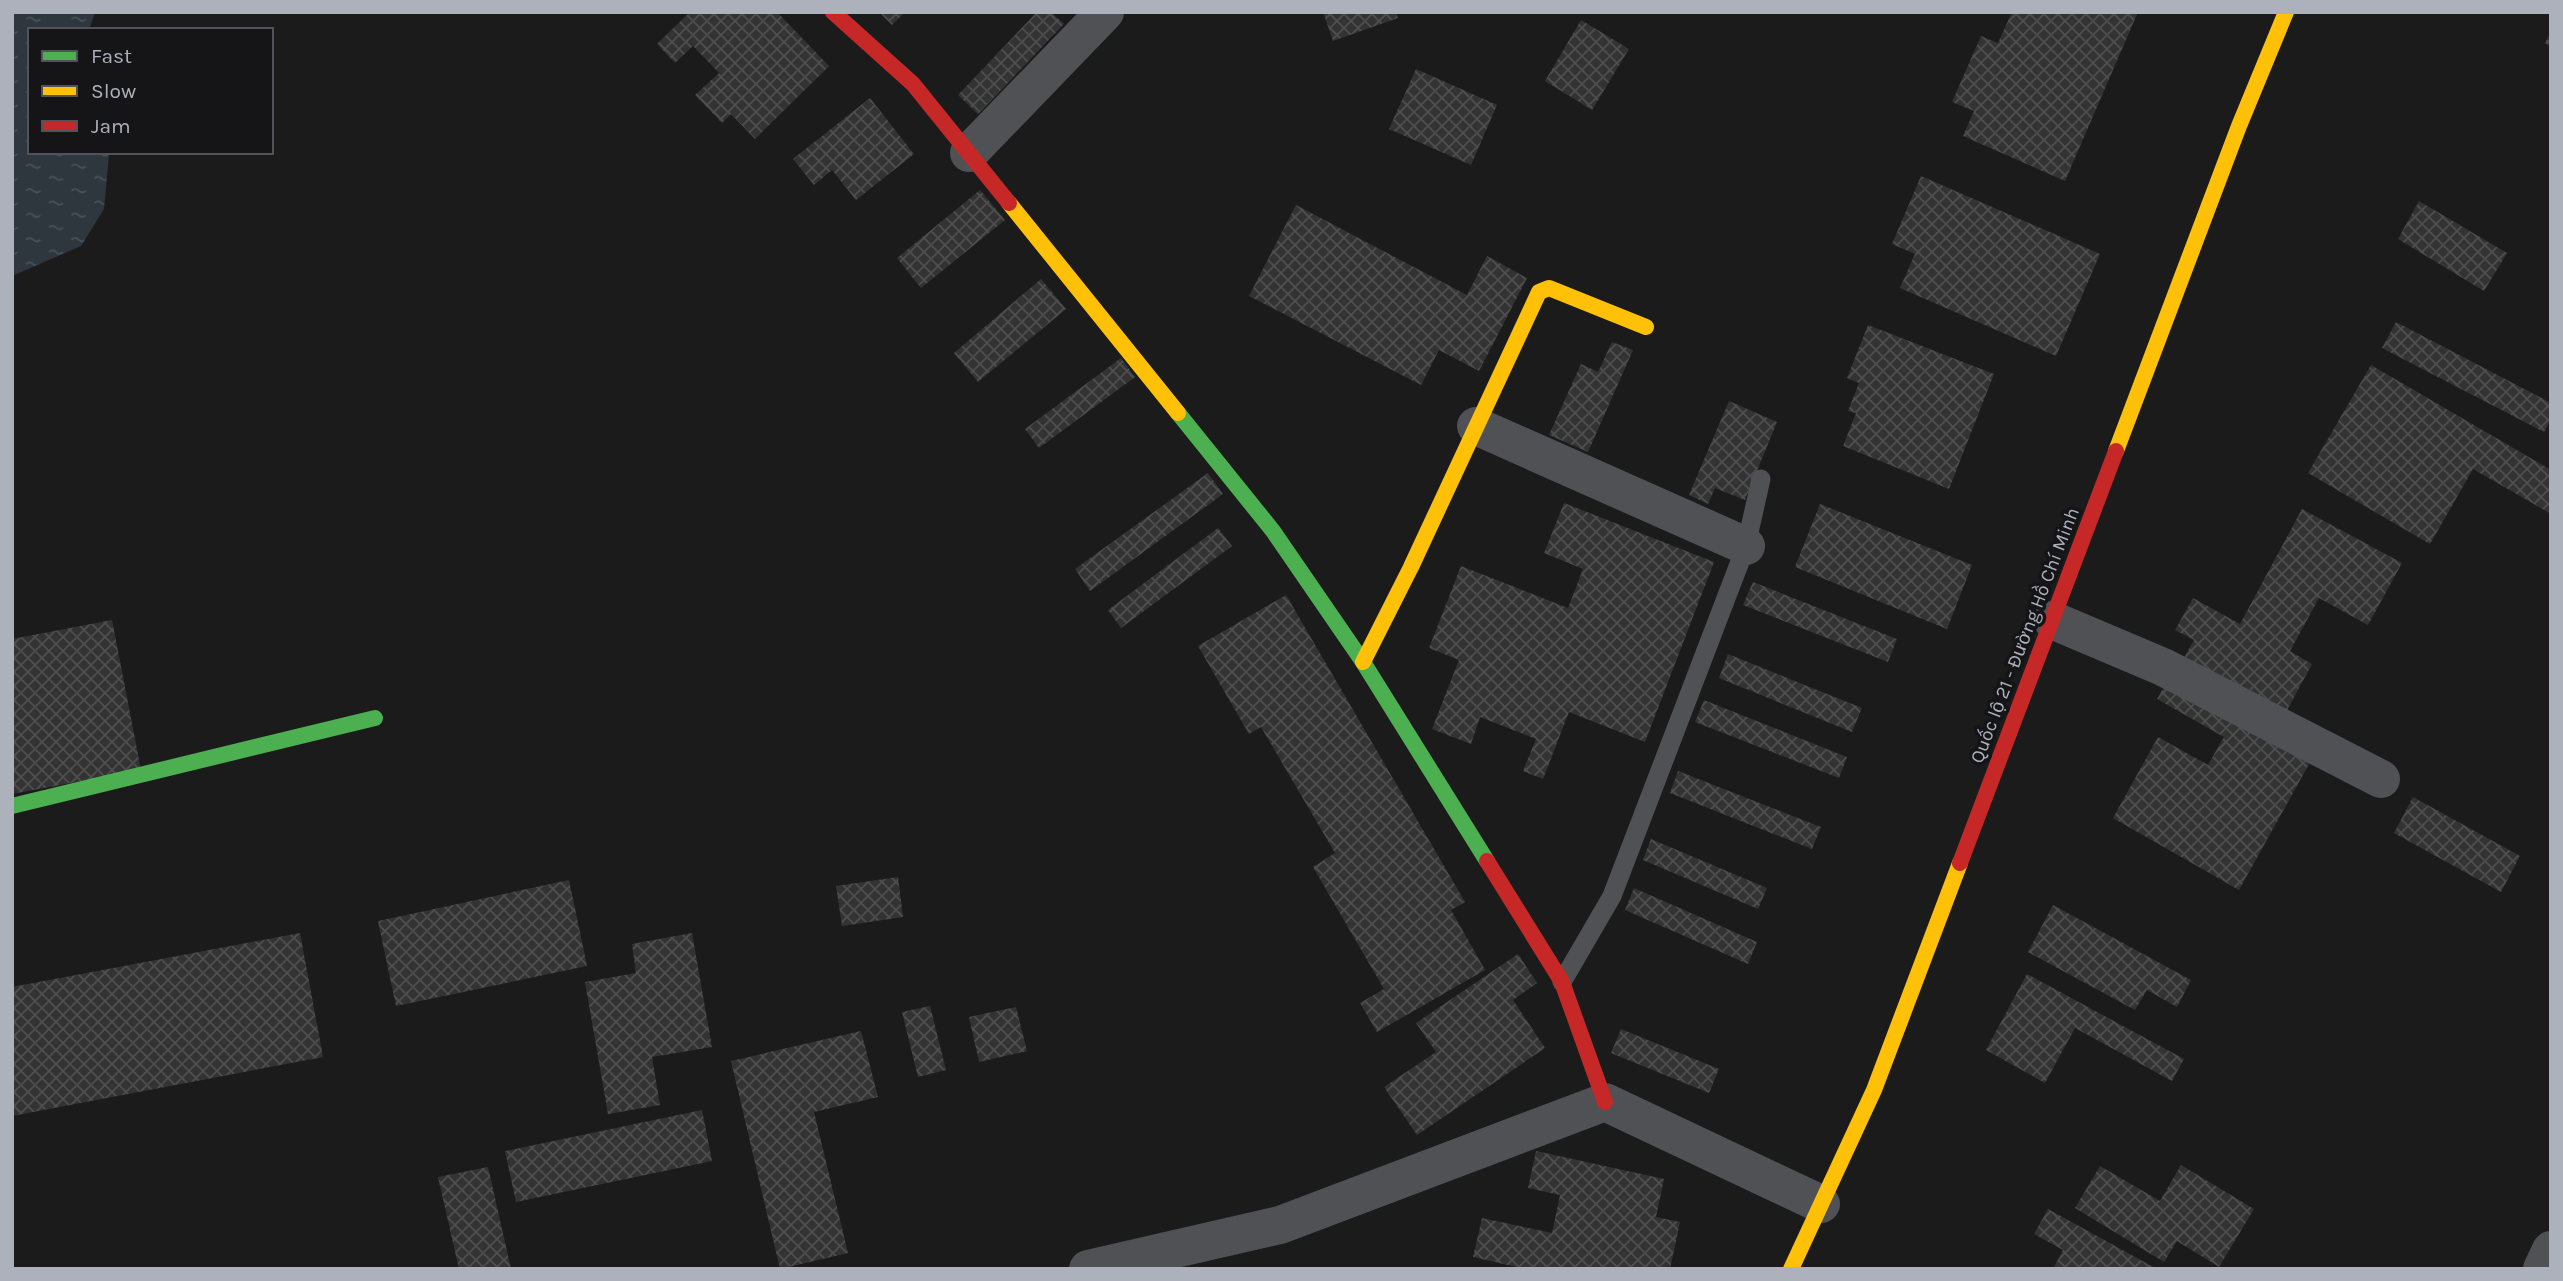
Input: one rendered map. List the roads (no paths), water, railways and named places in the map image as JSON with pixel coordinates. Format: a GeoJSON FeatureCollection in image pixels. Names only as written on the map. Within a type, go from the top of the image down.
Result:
{"type":"FeatureCollection","features":[{"type":"Feature","properties":{"kind":"main road"},"geometry":{"type":"LineString","coordinates":[[834,12],[913,84],[1273,531],[1363,662],[1562,982],[1605,1102]]}},
{"type":"Feature","properties":{"kind":"main road","name":"Quốc lộ 21 - Đường Hồ Chí Minh"},"geometry":{"type":"LineString","coordinates":[[1791,1269],[1874,1090],[2234,139],[2286,12]]}},
{"type":"Feature","properties":{"kind":"main road"},"geometry":{"type":"LineString","coordinates":[[1363,662],[1539,292],[1549,288],[1646,327]]}},
{"type":"Feature","properties":{"kind":"main road"},"geometry":{"type":"LineString","coordinates":[[12,806],[374,718]]}},
{"type":"Feature","properties":{"kind":"street"},"geometry":{"type":"LineString","coordinates":[[969,153],[1105,12]]}},
{"type":"Feature","properties":{"kind":"street"},"geometry":{"type":"LineString","coordinates":[[1476,426],[1746,546]]}},
{"type":"Feature","properties":{"kind":"street"},"geometry":{"type":"LineString","coordinates":[[2052,620],[2163,667],[2381,779]]}},
{"type":"Feature","properties":{"kind":"street"},"geometry":{"type":"LineString","coordinates":[[1088,1269],[1280,1225],[1605,1102],[1821,1204]]}},
{"type":"Feature","properties":{"kind":"street"},"geometry":{"type":"LineString","coordinates":[[2542,1269],[2551,1250]]}},
{"type":"Feature","properties":{"kind":"lane"},"geometry":{"type":"LineString","coordinates":[[1562,982],[1612,896],[1746,546],[1761,479]]}},
{"type":"Feature","properties":{"kind":"water"},"geometry":{"type":"Polygon","coordinates":[[[12,12],[95,12],[90,28],[28,28],[28,154],[109,154],[104,209],[81,246],[12,276],[12,12]]]}}]}
